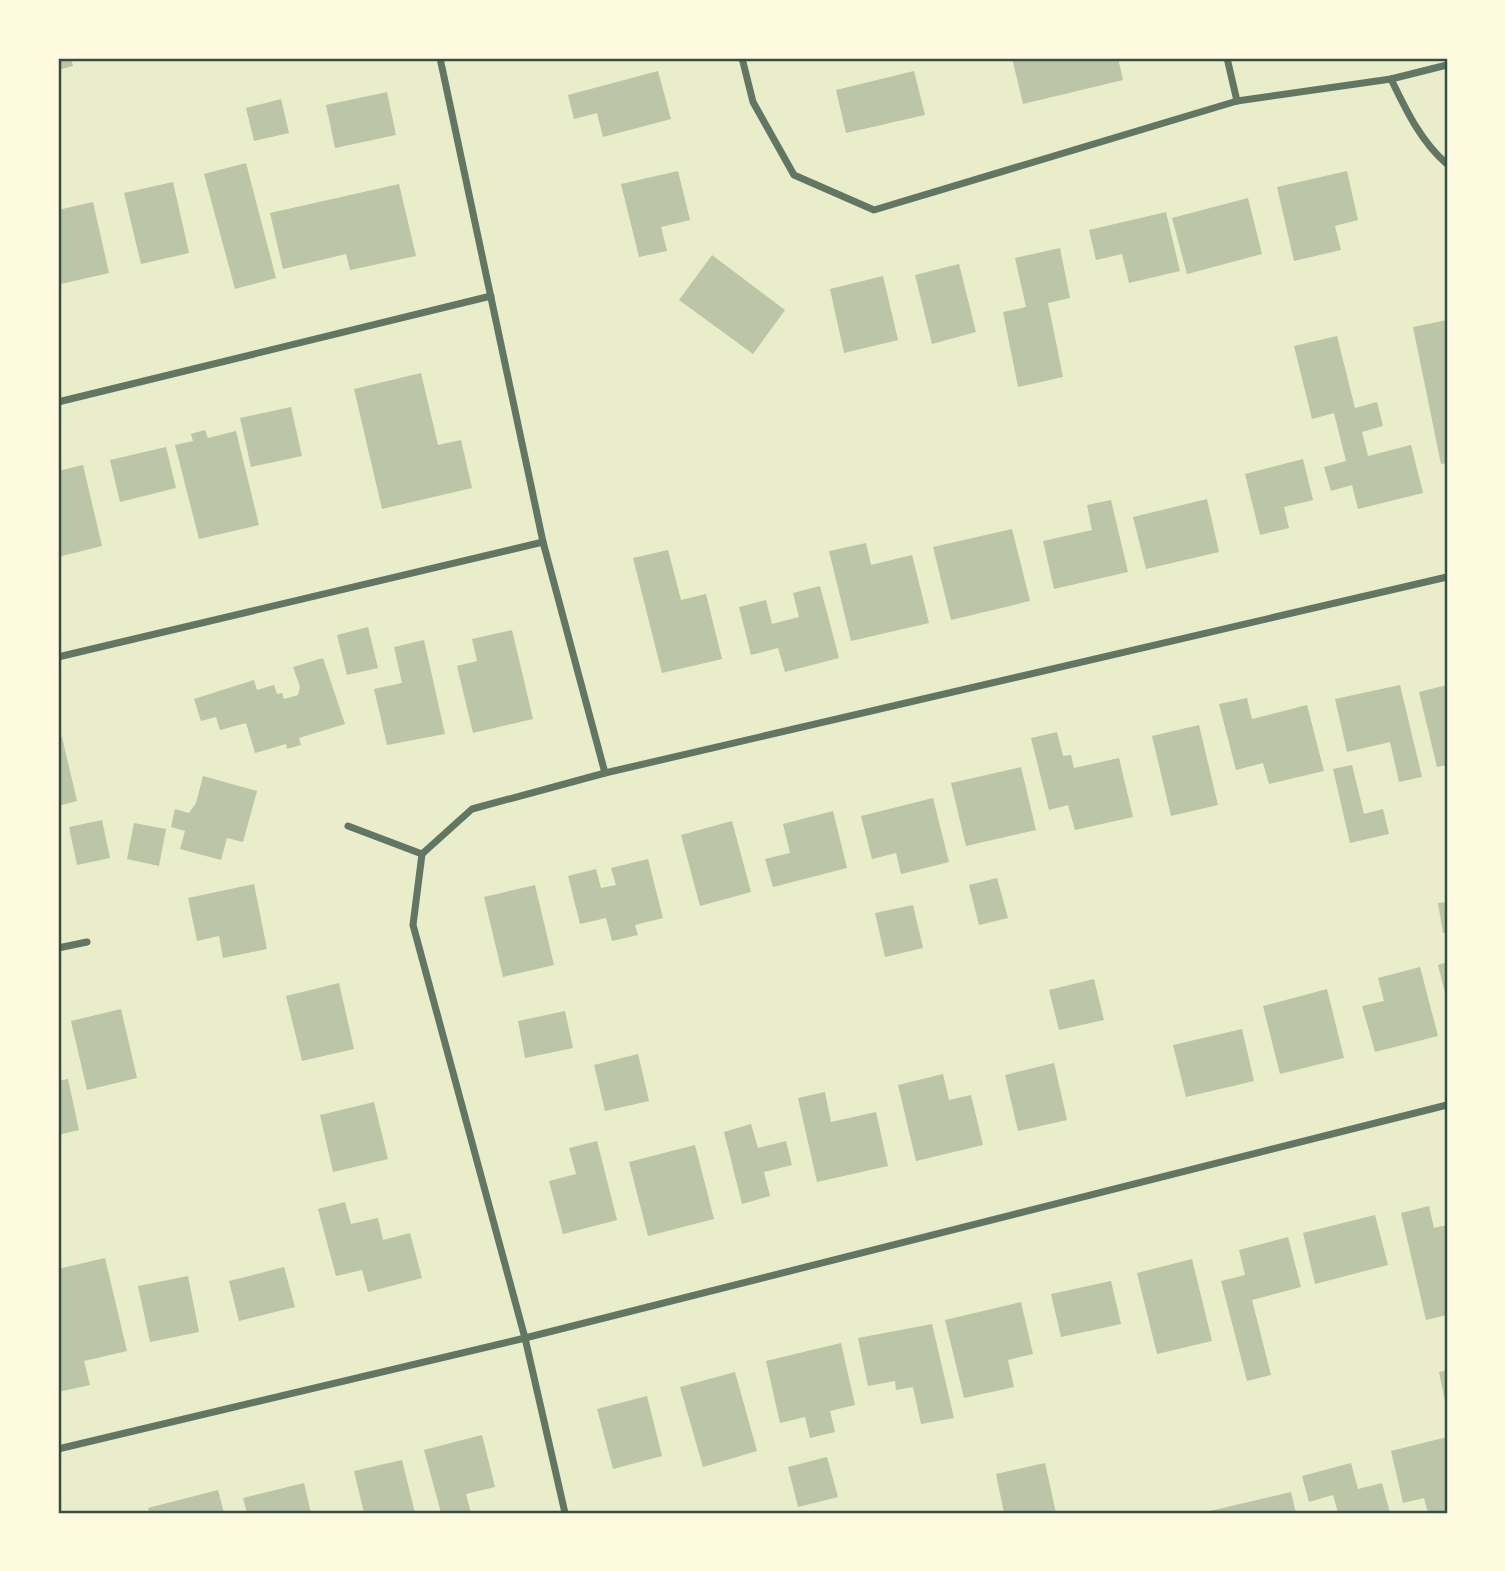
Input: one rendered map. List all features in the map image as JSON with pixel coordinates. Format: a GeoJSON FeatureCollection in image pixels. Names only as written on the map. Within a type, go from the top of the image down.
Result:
{"type":"FeatureCollection","features":[{"type":"Feature","properties":{"kind":"street"},"geometry":{"type":"LineString","coordinates":[[440,58],[543,542],[605,773]]}},
{"type":"Feature","properties":{"kind":"street"},"geometry":{"type":"LineString","coordinates":[[742,58],[753,102],[794,175],[874,210],[1237,101],[1391,79],[1447,65]]}},
{"type":"Feature","properties":{"kind":"street"},"geometry":{"type":"LineString","coordinates":[[1227,58],[1237,101]]}},
{"type":"Feature","properties":{"kind":"street"},"geometry":{"type":"LineString","coordinates":[[1391,79],[1410,117],[1434,153],[1447,164]]}},
{"type":"Feature","properties":{"kind":"street"},"geometry":{"type":"LineString","coordinates":[[58,402],[491,296]]}},
{"type":"Feature","properties":{"kind":"street"},"geometry":{"type":"LineString","coordinates":[[58,657],[543,542]]}},
{"type":"Feature","properties":{"kind":"street"},"geometry":{"type":"LineString","coordinates":[[565,1513],[525,1338],[413,925],[422,854],[472,810],[605,773],[1447,577]]}},
{"type":"Feature","properties":{"kind":"street"},"geometry":{"type":"LineString","coordinates":[[348,826],[422,854]]}},
{"type":"Feature","properties":{"kind":"street"},"geometry":{"type":"LineString","coordinates":[[58,948],[87,942]]}},
{"type":"Feature","properties":{"kind":"street"},"geometry":{"type":"LineString","coordinates":[[58,1449],[525,1338],[1447,1105]]}},
{"type":"Feature","properties":{"kind":"building"},"geometry":{"type":"Polygon","coordinates":[[[58,58],[71,58],[73,66],[58,70],[58,58]]]}},
{"type":"Feature","properties":{"kind":"building"},"geometry":{"type":"Polygon","coordinates":[[[1012,58],[1118,58],[1123,80],[1023,104],[1012,58]]]}},
{"type":"Feature","properties":{"kind":"building"},"geometry":{"type":"Polygon","coordinates":[[[658,71],[671,119],[603,137],[597,113],[574,119],[568,95],[658,71]]]}},
{"type":"Feature","properties":{"kind":"building"},"geometry":{"type":"Polygon","coordinates":[[[914,71],[925,115],[846,133],[836,90],[914,71]]]}},
{"type":"Feature","properties":{"kind":"building"},"geometry":{"type":"Polygon","coordinates":[[[387,92],[396,135],[335,148],[326,105],[387,92]]]}},
{"type":"Feature","properties":{"kind":"building"},"geometry":{"type":"Polygon","coordinates":[[[281,99],[289,133],[254,141],[246,108],[281,99]]]}},
{"type":"Feature","properties":{"kind":"building"},"geometry":{"type":"Polygon","coordinates":[[[246,163],[276,278],[235,289],[204,174],[246,163]]]}},
{"type":"Feature","properties":{"kind":"building"},"geometry":{"type":"Polygon","coordinates":[[[678,171],[690,220],[661,227],[667,251],[639,257],[621,184],[678,171]]]}},
{"type":"Feature","properties":{"kind":"building"},"geometry":{"type":"Polygon","coordinates":[[[1347,171],[1358,220],[1335,226],[1341,250],[1294,261],[1277,187],[1347,171]]]}},
{"type":"Feature","properties":{"kind":"building"},"geometry":{"type":"Polygon","coordinates":[[[173,182],[189,253],[141,264],[124,193],[173,182]]]}},
{"type":"Feature","properties":{"kind":"building"},"geometry":{"type":"Polygon","coordinates":[[[399,184],[416,256],[350,270],[346,254],[283,269],[270,213],[399,184]]]}},
{"type":"Feature","properties":{"kind":"building"},"geometry":{"type":"Polygon","coordinates":[[[1248,198],[1262,254],[1187,274],[1172,218],[1248,198]]]}},
{"type":"Feature","properties":{"kind":"building"},"geometry":{"type":"Polygon","coordinates":[[[93,202],[109,273],[61,284],[58,268],[58,210],[93,202]]]}},
{"type":"Feature","properties":{"kind":"building"},"geometry":{"type":"Polygon","coordinates":[[[1166,212],[1180,271],[1129,283],[1122,254],[1096,260],[1089,230],[1166,212]]]}},
{"type":"Feature","properties":{"kind":"building"},"geometry":{"type":"Polygon","coordinates":[[[1060,248],[1070,298],[1048,303],[1063,377],[1018,387],[1003,312],[1026,307],[1015,258],[1060,248]]]}},
{"type":"Feature","properties":{"kind":"building"},"geometry":{"type":"Polygon","coordinates":[[[712,255],[785,310],[753,354],[679,300],[712,255]]]}},
{"type":"Feature","properties":{"kind":"building"},"geometry":{"type":"Polygon","coordinates":[[[959,264],[976,332],[932,344],[915,275],[959,264]]]}},
{"type":"Feature","properties":{"kind":"building"},"geometry":{"type":"Polygon","coordinates":[[[883,276],[898,340],[844,353],[830,289],[883,276]]]}},
{"type":"Feature","properties":{"kind":"building"},"geometry":{"type":"Polygon","coordinates":[[[1447,320],[1447,463],[1441,464],[1413,327],[1447,320]]]}},
{"type":"Feature","properties":{"kind":"building"},"geometry":{"type":"Polygon","coordinates":[[[1337,336],[1355,408],[1377,402],[1383,426],[1362,432],[1368,456],[1411,445],[1423,493],[1358,509],[1352,485],[1331,491],[1324,467],[1346,461],[1334,413],[1312,419],[1294,346],[1337,336]]]}},
{"type":"Feature","properties":{"kind":"building"},"geometry":{"type":"Polygon","coordinates":[[[421,373],[438,445],[461,440],[472,488],[382,509],[354,389],[421,373]]]}},
{"type":"Feature","properties":{"kind":"building"},"geometry":{"type":"Polygon","coordinates":[[[291,407],[302,456],[251,467],[240,418],[291,407]]]}},
{"type":"Feature","properties":{"kind":"building"},"geometry":{"type":"Polygon","coordinates":[[[205,430],[208,438],[236,431],[259,525],[199,539],[175,445],[193,441],[191,434],[205,430]]]}},
{"type":"Feature","properties":{"kind":"building"},"geometry":{"type":"Polygon","coordinates":[[[166,447],[176,488],[120,502],[110,460],[166,447]]]}},
{"type":"Feature","properties":{"kind":"building"},"geometry":{"type":"Polygon","coordinates":[[[1303,459],[1313,500],[1284,507],[1289,528],[1260,535],[1245,474],[1303,459]]]}},
{"type":"Feature","properties":{"kind":"building"},"geometry":{"type":"Polygon","coordinates":[[[83,465],[102,546],[58,557],[58,471],[83,465]]]}},
{"type":"Feature","properties":{"kind":"building"},"geometry":{"type":"Polygon","coordinates":[[[1207,499],[1219,552],[1146,569],[1133,517],[1207,499]]]}},
{"type":"Feature","properties":{"kind":"building"},"geometry":{"type":"Polygon","coordinates":[[[1111,500],[1128,572],[1054,589],[1043,541],[1092,530],[1087,505],[1111,500]]]}},
{"type":"Feature","properties":{"kind":"building"},"geometry":{"type":"Polygon","coordinates":[[[1012,529],[1030,601],[951,620],[933,547],[1012,529]]]}},
{"type":"Feature","properties":{"kind":"building"},"geometry":{"type":"Polygon","coordinates":[[[866,543],[871,565],[912,555],[929,623],[851,641],[829,551],[866,543]]]}},
{"type":"Feature","properties":{"kind":"building"},"geometry":{"type":"Polygon","coordinates":[[[668,550],[681,600],[706,594],[722,659],[662,673],[633,558],[668,550]]]}},
{"type":"Feature","properties":{"kind":"building"},"geometry":{"type":"Polygon","coordinates":[[[820,586],[839,658],[785,672],[778,648],[751,655],[739,607],[766,600],[772,624],[799,617],[793,593],[820,586]]]}},
{"type":"Feature","properties":{"kind":"building"},"geometry":{"type":"Polygon","coordinates":[[[368,627],[378,668],[347,675],[337,635],[368,627]]]}},
{"type":"Feature","properties":{"kind":"building"},"geometry":{"type":"Polygon","coordinates":[[[512,630],[533,719],[473,733],[457,666],[477,661],[472,639],[512,630]]]}},
{"type":"Feature","properties":{"kind":"building"},"geometry":{"type":"Polygon","coordinates":[[[424,640],[445,734],[387,745],[374,689],[402,683],[394,647],[424,640]]]}},
{"type":"Feature","properties":{"kind":"building"},"geometry":{"type":"Polygon","coordinates":[[[323,658],[345,724],[299,738],[301,745],[287,749],[286,744],[255,753],[246,723],[220,730],[216,717],[201,721],[194,699],[254,680],[257,690],[274,685],[277,694],[282,693],[284,699],[298,695],[300,687],[293,667],[323,658]]]}},
{"type":"Feature","properties":{"kind":"building"},"geometry":{"type":"Polygon","coordinates":[[[1400,685],[1422,777],[1399,782],[1390,742],[1347,752],[1335,699],[1400,685]]]}},
{"type":"Feature","properties":{"kind":"building"},"geometry":{"type":"Polygon","coordinates":[[[1447,685],[1447,765],[1437,767],[1419,692],[1447,685]]]}},
{"type":"Feature","properties":{"kind":"building"},"geometry":{"type":"Polygon","coordinates":[[[1247,698],[1252,719],[1307,705],[1324,771],[1269,784],[1263,763],[1236,770],[1219,704],[1247,698]]]}},
{"type":"Feature","properties":{"kind":"building"},"geometry":{"type":"Polygon","coordinates":[[[1199,725],[1218,805],[1171,816],[1152,736],[1199,725]]]}},
{"type":"Feature","properties":{"kind":"building"},"geometry":{"type":"Polygon","coordinates":[[[1057,732],[1063,756],[1071,755],[1074,768],[1119,758],[1133,817],[1075,830],[1068,805],[1049,810],[1031,738],[1057,732]]]}},
{"type":"Feature","properties":{"kind":"building"},"geometry":{"type":"Polygon","coordinates":[[[62,737],[77,801],[58,806],[58,738],[62,737]]]}},
{"type":"Feature","properties":{"kind":"building"},"geometry":{"type":"Polygon","coordinates":[[[1352,765],[1364,814],[1383,809],[1389,834],[1350,843],[1333,769],[1352,765]]]}},
{"type":"Feature","properties":{"kind":"building"},"geometry":{"type":"Polygon","coordinates":[[[1021,767],[1036,830],[966,846],[951,783],[1021,767]]]}},
{"type":"Feature","properties":{"kind":"building"},"geometry":{"type":"Polygon","coordinates":[[[203,776],[257,791],[243,842],[227,838],[221,860],[180,849],[185,831],[171,827],[175,809],[189,813],[196,803],[203,776]]]}},
{"type":"Feature","properties":{"kind":"building"},"geometry":{"type":"Polygon","coordinates":[[[933,798],[949,862],[901,874],[896,853],[872,859],[861,816],[933,798]]]}},
{"type":"Feature","properties":{"kind":"building"},"geometry":{"type":"Polygon","coordinates":[[[833,811],[847,868],[773,887],[765,859],[790,853],[783,824],[833,811]]]}},
{"type":"Feature","properties":{"kind":"building"},"geometry":{"type":"Polygon","coordinates":[[[102,820],[110,858],[77,865],[69,827],[102,820]]]}},
{"type":"Feature","properties":{"kind":"building"},"geometry":{"type":"Polygon","coordinates":[[[732,821],[751,892],[700,906],[681,835],[732,821]]]}},
{"type":"Feature","properties":{"kind":"building"},"geometry":{"type":"Polygon","coordinates":[[[134,823],[166,829],[159,866],[127,859],[134,823]]]}},
{"type":"Feature","properties":{"kind":"building"},"geometry":{"type":"Polygon","coordinates":[[[648,859],[663,918],[635,925],[638,935],[612,941],[606,918],[580,924],[568,876],[596,869],[601,888],[616,885],[611,868],[648,859]]]}},
{"type":"Feature","properties":{"kind":"building"},"geometry":{"type":"Polygon","coordinates":[[[997,878],[1008,918],[979,925],[969,885],[997,878]]]}},
{"type":"Feature","properties":{"kind":"building"},"geometry":{"type":"Polygon","coordinates":[[[254,884],[267,949],[223,958],[219,936],[197,941],[188,898],[254,884]]]}},
{"type":"Feature","properties":{"kind":"building"},"geometry":{"type":"Polygon","coordinates":[[[535,885],[554,965],[503,977],[484,897],[535,885]]]}},
{"type":"Feature","properties":{"kind":"building"},"geometry":{"type":"Polygon","coordinates":[[[1447,902],[1447,932],[1443,933],[1438,903],[1447,902]]]}},
{"type":"Feature","properties":{"kind":"building"},"geometry":{"type":"Polygon","coordinates":[[[913,905],[923,948],[885,957],[875,913],[913,905]]]}},
{"type":"Feature","properties":{"kind":"building"},"geometry":{"type":"Polygon","coordinates":[[[1447,962],[1447,997],[1446,997],[1438,965],[1447,962]]]}},
{"type":"Feature","properties":{"kind":"building"},"geometry":{"type":"Polygon","coordinates":[[[1420,967],[1438,1036],[1375,1052],[1362,1006],[1384,1001],[1378,978],[1420,967]]]}},
{"type":"Feature","properties":{"kind":"building"},"geometry":{"type":"Polygon","coordinates":[[[1094,979],[1104,1020],[1059,1030],[1049,990],[1094,979]]]}},
{"type":"Feature","properties":{"kind":"building"},"geometry":{"type":"Polygon","coordinates":[[[339,983],[354,1049],[302,1061],[286,996],[339,983]]]}},
{"type":"Feature","properties":{"kind":"building"},"geometry":{"type":"Polygon","coordinates":[[[1327,989],[1344,1058],[1280,1074],[1263,1006],[1327,989]]]}},
{"type":"Feature","properties":{"kind":"building"},"geometry":{"type":"Polygon","coordinates":[[[121,1009],[137,1078],[87,1090],[71,1021],[121,1009]]]}},
{"type":"Feature","properties":{"kind":"building"},"geometry":{"type":"Polygon","coordinates":[[[565,1011],[573,1048],[525,1058],[518,1021],[565,1011]]]}},
{"type":"Feature","properties":{"kind":"building"},"geometry":{"type":"Polygon","coordinates":[[[1242,1029],[1254,1081],[1186,1097],[1173,1045],[1242,1029]]]}},
{"type":"Feature","properties":{"kind":"building"},"geometry":{"type":"Polygon","coordinates":[[[638,1054],[649,1101],[605,1111],[594,1065],[638,1054]]]}},
{"type":"Feature","properties":{"kind":"building"},"geometry":{"type":"Polygon","coordinates":[[[1054,1063],[1067,1120],[1018,1131],[1005,1075],[1054,1063]]]}},
{"type":"Feature","properties":{"kind":"building"},"geometry":{"type":"Polygon","coordinates":[[[943,1074],[949,1100],[971,1095],[983,1145],[916,1161],[898,1085],[943,1074]]]}},
{"type":"Feature","properties":{"kind":"building"},"geometry":{"type":"Polygon","coordinates":[[[68,1079],[79,1130],[58,1135],[58,1081],[68,1079]]]}},
{"type":"Feature","properties":{"kind":"building"},"geometry":{"type":"Polygon","coordinates":[[[825,1092],[831,1122],[876,1112],[888,1166],[817,1182],[798,1098],[825,1092]]]}},
{"type":"Feature","properties":{"kind":"building"},"geometry":{"type":"Polygon","coordinates":[[[374,1102],[388,1159],[333,1172],[320,1115],[374,1102]]]}},
{"type":"Feature","properties":{"kind":"building"},"geometry":{"type":"Polygon","coordinates":[[[751,1124],[758,1148],[786,1141],[792,1165],[764,1172],[770,1196],[742,1204],[724,1132],[751,1124]]]}},
{"type":"Feature","properties":{"kind":"building"},"geometry":{"type":"Polygon","coordinates":[[[597,1141],[617,1220],[563,1234],[549,1181],[576,1174],[569,1148],[597,1141]]]}},
{"type":"Feature","properties":{"kind":"building"},"geometry":{"type":"Polygon","coordinates":[[[695,1145],[714,1219],[648,1236],[629,1162],[695,1145]]]}},
{"type":"Feature","properties":{"kind":"building"},"geometry":{"type":"Polygon","coordinates":[[[345,1202],[351,1224],[378,1218],[383,1240],[410,1233],[422,1278],[368,1292],[362,1270],[336,1276],[318,1209],[345,1202]]]}},
{"type":"Feature","properties":{"kind":"building"},"geometry":{"type":"Polygon","coordinates":[[[1429,1206],[1434,1228],[1447,1225],[1447,1315],[1426,1320],[1401,1213],[1429,1206]]]}},
{"type":"Feature","properties":{"kind":"building"},"geometry":{"type":"Polygon","coordinates":[[[1375,1215],[1388,1265],[1315,1284],[1303,1233],[1375,1215]]]}},
{"type":"Feature","properties":{"kind":"building"},"geometry":{"type":"Polygon","coordinates":[[[1288,1237],[1301,1287],[1252,1300],[1271,1375],[1247,1381],[1221,1281],[1245,1275],[1239,1250],[1288,1237]]]}},
{"type":"Feature","properties":{"kind":"building"},"geometry":{"type":"Polygon","coordinates":[[[105,1258],[127,1351],[84,1361],[90,1385],[58,1392],[58,1269],[105,1258]]]}},
{"type":"Feature","properties":{"kind":"building"},"geometry":{"type":"Polygon","coordinates":[[[1192,1259],[1212,1341],[1157,1354],[1137,1273],[1192,1259]]]}},
{"type":"Feature","properties":{"kind":"building"},"geometry":{"type":"Polygon","coordinates":[[[284,1267],[295,1307],[239,1321],[229,1281],[284,1267]]]}},
{"type":"Feature","properties":{"kind":"building"},"geometry":{"type":"Polygon","coordinates":[[[188,1276],[199,1332],[150,1342],[138,1286],[188,1276]]]}},
{"type":"Feature","properties":{"kind":"building"},"geometry":{"type":"Polygon","coordinates":[[[1111,1281],[1121,1324],[1061,1337],[1051,1294],[1111,1281]]]}},
{"type":"Feature","properties":{"kind":"building"},"geometry":{"type":"Polygon","coordinates":[[[1021,1302],[1033,1354],[1008,1360],[1014,1387],[964,1398],[945,1320],[1021,1302]]]}},
{"type":"Feature","properties":{"kind":"building"},"geometry":{"type":"Polygon","coordinates":[[[932,1324],[954,1418],[921,1424],[913,1387],[896,1390],[895,1381],[868,1386],[858,1338],[932,1324]]]}},
{"type":"Feature","properties":{"kind":"building"},"geometry":{"type":"Polygon","coordinates":[[[841,1343],[855,1405],[830,1411],[835,1432],[810,1438],[805,1417],[780,1423],[766,1361],[841,1343]]]}},
{"type":"Feature","properties":{"kind":"building"},"geometry":{"type":"Polygon","coordinates":[[[1447,1370],[1447,1406],[1446,1406],[1439,1372],[1447,1370]]]}},
{"type":"Feature","properties":{"kind":"building"},"geometry":{"type":"Polygon","coordinates":[[[735,1372],[757,1451],[703,1467],[680,1387],[735,1372]]]}},
{"type":"Feature","properties":{"kind":"building"},"geometry":{"type":"Polygon","coordinates":[[[647,1396],[662,1456],[613,1469],[597,1409],[647,1396]]]}},
{"type":"Feature","properties":{"kind":"building"},"geometry":{"type":"Polygon","coordinates":[[[482,1435],[495,1487],[466,1494],[471,1513],[441,1513],[424,1450],[482,1435]]]}},
{"type":"Feature","properties":{"kind":"building"},"geometry":{"type":"Polygon","coordinates":[[[1447,1437],[1447,1513],[1428,1513],[1424,1498],[1403,1503],[1391,1451],[1447,1437]]]}},
{"type":"Feature","properties":{"kind":"building"},"geometry":{"type":"Polygon","coordinates":[[[827,1457],[838,1497],[798,1507],[788,1467],[827,1457]]]}},
{"type":"Feature","properties":{"kind":"building"},"geometry":{"type":"Polygon","coordinates":[[[402,1460],[415,1513],[364,1513],[354,1471],[402,1460]]]}},
{"type":"Feature","properties":{"kind":"building"},"geometry":{"type":"Polygon","coordinates":[[[1045,1463],[1056,1513],[1004,1513],[996,1474],[1045,1463]]]}},
{"type":"Feature","properties":{"kind":"building"},"geometry":{"type":"Polygon","coordinates":[[[1351,1463],[1358,1489],[1382,1483],[1390,1513],[1338,1513],[1333,1495],[1309,1502],[1302,1476],[1351,1463]]]}},
{"type":"Feature","properties":{"kind":"building"},"geometry":{"type":"Polygon","coordinates":[[[304,1483],[311,1513],[247,1513],[243,1498],[304,1483]]]}},
{"type":"Feature","properties":{"kind":"building"},"geometry":{"type":"Polygon","coordinates":[[[218,1490],[224,1513],[150,1513],[148,1508],[218,1490]]]}},
{"type":"Feature","properties":{"kind":"building"},"geometry":{"type":"Polygon","coordinates":[[[1291,1492],[1296,1513],[1210,1513],[1210,1511],[1291,1492]]]}}]}
